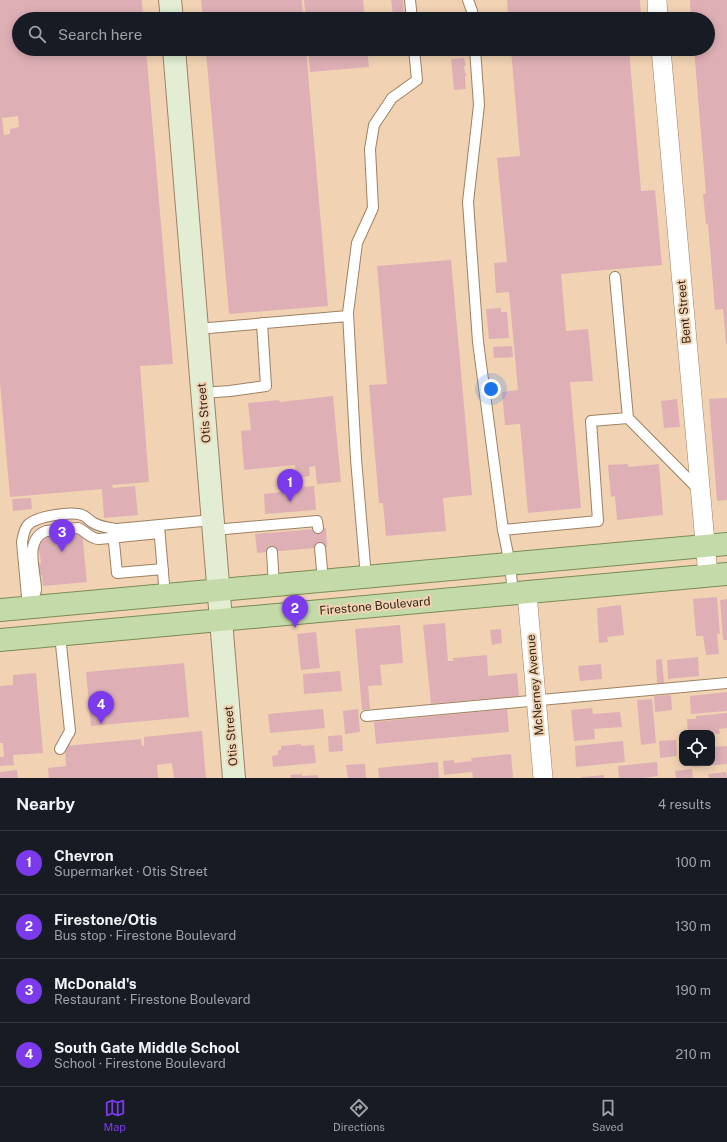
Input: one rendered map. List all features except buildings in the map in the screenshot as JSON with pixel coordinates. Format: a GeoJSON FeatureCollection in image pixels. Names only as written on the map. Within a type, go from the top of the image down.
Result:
{"type":"FeatureCollection","features":[{"type":"Feature","properties":{"kind":"main road"},"geometry":{"type":"LineString","coordinates":[[170,0],[171,12]]}},
{"type":"Feature","properties":{"kind":"main road","name":"Otis Street"},"geometry":{"type":"LineString","coordinates":[[175,56],[234,778]]}},
{"type":"Feature","properties":{"kind":"main road"},"geometry":{"type":"LineString","coordinates":[[0,610],[727,544]]}},
{"type":"Feature","properties":{"kind":"main road","name":"Firestone Boulevard"},"geometry":{"type":"LineString","coordinates":[[0,640],[717,575]]}},
{"type":"Feature","properties":{"kind":"street"},"geometry":{"type":"LineString","coordinates":[[657,0],[658,12]]}},
{"type":"Feature","properties":{"kind":"street","name":"Bent Street"},"geometry":{"type":"LineString","coordinates":[[662,56],[704,547],[717,575]]}},
{"type":"Feature","properties":{"kind":"street","name":"McNerney Avenue"},"geometry":{"type":"LineString","coordinates":[[520,593],[537,700],[543,778]]}},
{"type":"Feature","properties":{"kind":"lane"},"geometry":{"type":"LineString","coordinates":[[410,0],[411,12]]}},
{"type":"Feature","properties":{"kind":"lane"},"geometry":{"type":"LineString","coordinates":[[468,0],[472,12]]}},
{"type":"Feature","properties":{"kind":"lane"},"geometry":{"type":"LineString","coordinates":[[366,577],[356,459],[348,316],[357,243],[373,208],[370,149],[374,125],[392,98],[417,80],[415,56]]}},
{"type":"Feature","properties":{"kind":"lane"},"geometry":{"type":"LineString","coordinates":[[476,56],[479,105],[468,202],[478,342],[503,530],[510,564],[520,593]]}},
{"type":"Feature","properties":{"kind":"lane"},"geometry":{"type":"LineString","coordinates":[[614,277],[628,418],[699,490]]}},
{"type":"Feature","properties":{"kind":"lane"},"geometry":{"type":"LineString","coordinates":[[197,329],[348,316]]}},
{"type":"Feature","properties":{"kind":"lane"},"geometry":{"type":"LineString","coordinates":[[202,393],[266,386],[262,324]]}},
{"type":"Feature","properties":{"kind":"lane"},"geometry":{"type":"LineString","coordinates":[[503,530],[598,521],[590,421],[628,418]]}},
{"type":"Feature","properties":{"kind":"lane"},"geometry":{"type":"LineString","coordinates":[[28,608],[22,542],[24,532],[28,525],[35,520],[48,516],[67,514],[83,515],[94,524],[113,533]]}},
{"type":"Feature","properties":{"kind":"lane"},"geometry":{"type":"LineString","coordinates":[[28,608],[36,590],[33,547],[36,539],[42,532],[78,528],[95,539],[113,533],[214,525],[270,529],[317,521],[318,528]]}},
{"type":"Feature","properties":{"kind":"lane"},"geometry":{"type":"LineString","coordinates":[[159,529],[165,596]]}},
{"type":"Feature","properties":{"kind":"lane"},"geometry":{"type":"LineString","coordinates":[[113,533],[118,573],[163,569]]}},
{"type":"Feature","properties":{"kind":"lane"},"geometry":{"type":"LineString","coordinates":[[320,548],[323,581]]}},
{"type":"Feature","properties":{"kind":"lane"},"geometry":{"type":"LineString","coordinates":[[272,552],[274,586]]}},
{"type":"Feature","properties":{"kind":"lane"},"geometry":{"type":"LineString","coordinates":[[60,635],[70,731],[60,749]]}},
{"type":"Feature","properties":{"kind":"lane"},"geometry":{"type":"LineString","coordinates":[[366,716],[727,683]]}},
{"type":"Feature","properties":{"kind":"place","name":"Chevron"},"geometry":{"type":"Point","coordinates":[290,502]}},
{"type":"Feature","properties":{"kind":"place","name":"McDonald's"},"geometry":{"type":"Point","coordinates":[62,552]}},
{"type":"Feature","properties":{"kind":"place","name":"Firestone/Otis"},"geometry":{"type":"Point","coordinates":[295,628]}},
{"type":"Feature","properties":{"kind":"place","name":"South Gate Middle School"},"geometry":{"type":"Point","coordinates":[101,724]}}]}
